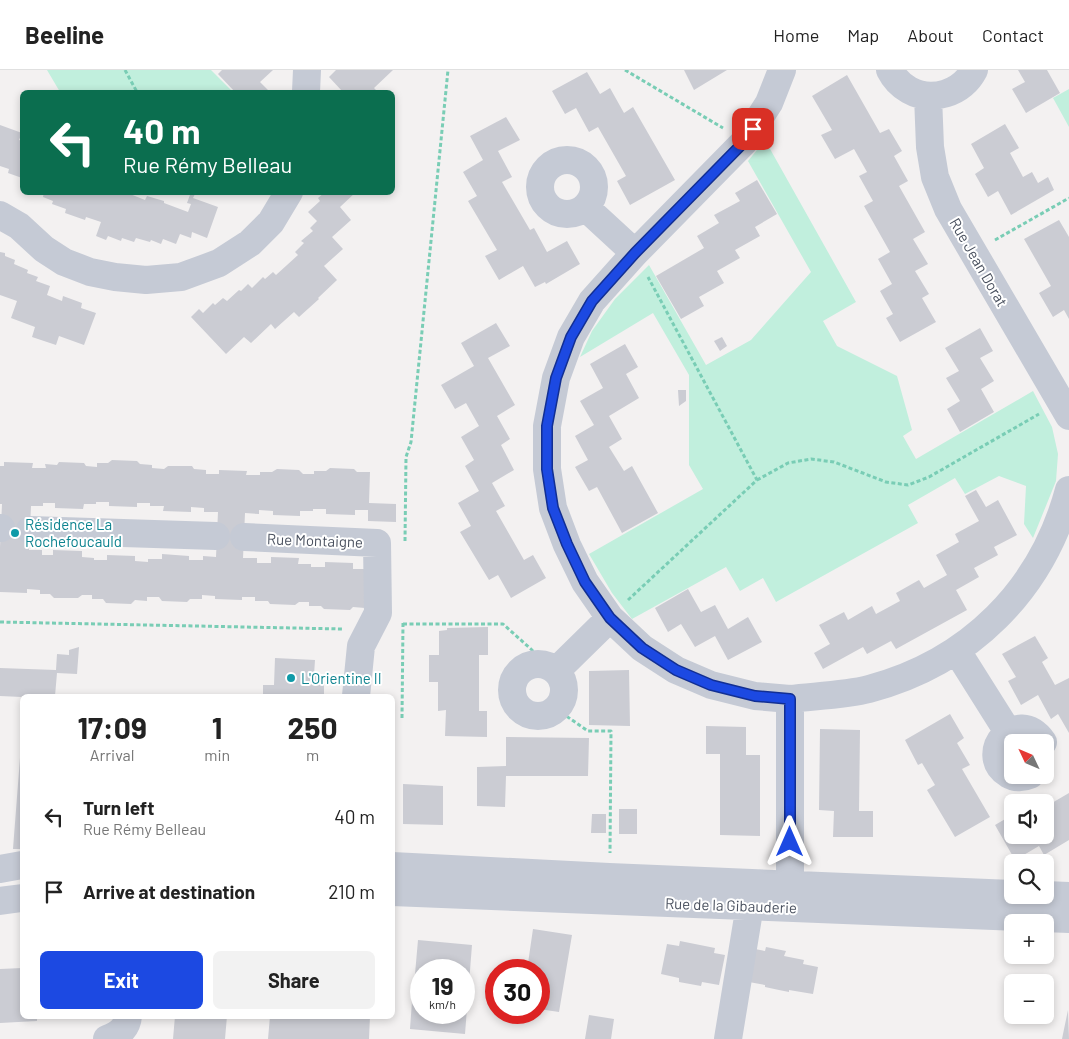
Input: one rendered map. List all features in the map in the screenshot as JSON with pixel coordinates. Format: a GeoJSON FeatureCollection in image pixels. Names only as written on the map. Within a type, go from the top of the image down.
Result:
{"type":"FeatureCollection","features":[{"type":"Feature","properties":{"kind":"street"},"geometry":{"type":"LineString","coordinates":[[306,90],[307,70]]}},
{"type":"Feature","properties":{"kind":"street"},"geometry":{"type":"LineString","coordinates":[[782,70],[769,103],[744,142],[635,253],[592,301],[571,337],[556,378],[547,426],[547,469],[553,508],[585,582],[610,618],[642,648],[676,670],[711,685],[755,696],[790,699],[868,689],[905,677],[957,651],[998,616],[1037,566],[1053,536],[1064,509],[1069,490]]}},
{"type":"Feature","properties":{"kind":"street"},"geometry":{"type":"LineString","coordinates":[[890,70],[901,85],[909,90],[928,96],[944,94],[959,88],[974,70]]}},
{"type":"Feature","properties":{"kind":"street","name":"Rue Jean Dorat"},"geometry":{"type":"LineString","coordinates":[[928,96],[930,147],[935,177],[948,209],[1065,409]]}},
{"type":"Feature","properties":{"kind":"street"},"geometry":{"type":"LineString","coordinates":[[0,215],[19,226],[44,249],[64,262],[90,272],[115,277],[154,280],[180,277],[219,263],[250,243],[271,222],[288,195]]}},
{"type":"Feature","properties":{"kind":"street"},"geometry":{"type":"LineString","coordinates":[[585,207],[635,253]]}},
{"type":"Feature","properties":{"kind":"street"},"geometry":{"type":"LineString","coordinates":[[30,530],[216,536]]}},
{"type":"Feature","properties":{"kind":"street","name":"Rue Montaigne"},"geometry":{"type":"LineString","coordinates":[[244,537],[377,543],[378,612],[361,646],[356,694]]}},
{"type":"Feature","properties":{"kind":"street"},"geometry":{"type":"LineString","coordinates":[[549,668],[610,618]]}},
{"type":"Feature","properties":{"kind":"street"},"geometry":{"type":"LineString","coordinates":[[957,651],[1008,732]]}},
{"type":"Feature","properties":{"kind":"street"},"geometry":{"type":"LineString","coordinates":[[534,665],[549,668],[561,678],[564,686],[564,695],[556,709],[540,716],[531,715],[524,711],[514,698],[514,680],[519,673],[525,668],[534,665]]}},
{"type":"Feature","properties":{"kind":"street"},"geometry":{"type":"LineString","coordinates":[[789,896],[790,699]]}},
{"type":"Feature","properties":{"kind":"street"},"geometry":{"type":"LineString","coordinates":[[1006,734],[1015,729],[1024,728],[1036,734]]}},
{"type":"Feature","properties":{"kind":"street"},"geometry":{"type":"LineString","coordinates":[[1004,735],[998,744],[996,752],[997,760],[1004,770]]}},
{"type":"Feature","properties":{"kind":"street"},"geometry":{"type":"LineString","coordinates":[[0,868],[20,865]]}},
{"type":"Feature","properties":{"kind":"street","name":"Rue de la Gibauderie"},"geometry":{"type":"LineString","coordinates":[[395,866],[609,877],[789,896],[1069,919]]}},
{"type":"Feature","properties":{"kind":"street","name":"Rue de la Gibauderie"},"geometry":{"type":"LineString","coordinates":[[395,892],[750,906],[789,896],[1004,894]]}},
{"type":"Feature","properties":{"kind":"street"},"geometry":{"type":"LineString","coordinates":[[1054,895],[1069,896]]}},
{"type":"Feature","properties":{"kind":"street"},"geometry":{"type":"LineString","coordinates":[[0,901],[20,898]]}},
{"type":"Feature","properties":{"kind":"street"},"geometry":{"type":"LineString","coordinates":[[728,1039],[750,906]]}},
{"type":"Feature","properties":{"kind":"street"},"geometry":{"type":"LineString","coordinates":[[107,1039],[118,1034],[128,1023],[128,1019]]}},
{"type":"Feature","properties":{"kind":"path"},"geometry":{"type":"LineString","coordinates":[[125,70],[136,90]]}},
{"type":"Feature","properties":{"kind":"path"},"geometry":{"type":"LineString","coordinates":[[404,545],[406,457],[411,442],[448,70]]}},
{"type":"Feature","properties":{"kind":"path"},"geometry":{"type":"LineString","coordinates":[[625,70],[714,122],[744,142]]}},
{"type":"Feature","properties":{"kind":"path"},"geometry":{"type":"LineString","coordinates":[[973,253],[1069,198]]}},
{"type":"Feature","properties":{"kind":"path"},"geometry":{"type":"LineString","coordinates":[[635,253],[757,480]]}},
{"type":"Feature","properties":{"kind":"path"},"geometry":{"type":"LineString","coordinates":[[610,618],[757,480],[788,463],[811,459],[834,462],[886,482],[908,484],[930,477],[1065,409]]}},
{"type":"Feature","properties":{"kind":"path"},"geometry":{"type":"LineString","coordinates":[[402,718],[404,614]]}},
{"type":"Feature","properties":{"kind":"path"},"geometry":{"type":"LineString","coordinates":[[0,622],[370,628]]}},
{"type":"Feature","properties":{"kind":"path"},"geometry":{"type":"LineString","coordinates":[[403,624],[503,624],[549,668]]}},
{"type":"Feature","properties":{"kind":"path"},"geometry":{"type":"LineString","coordinates":[[556,709],[588,731],[611,731],[609,877]]}},
{"type":"Feature","properties":{"kind":"green space"},"geometry":{"type":"Polygon","coordinates":[[[47,70],[211,70],[231,90],[59,90],[47,70]]]}},
{"type":"Feature","properties":{"kind":"green space"},"geometry":{"type":"Polygon","coordinates":[[[1069,89],[1069,127],[1053,98],[1069,89]]]}},
{"type":"Feature","properties":{"kind":"green space"},"geometry":{"type":"Polygon","coordinates":[[[765,140],[856,302],[823,321],[837,346],[897,376],[912,430],[903,436],[916,459],[1033,391],[1052,427],[1058,454],[1056,481],[1033,538],[1024,524],[1026,486],[999,476],[965,494],[955,478],[908,505],[918,523],[776,602],[763,578],[740,591],[726,567],[632,619],[612,593],[589,554],[703,489],[689,465],[689,375],[653,313],[580,357],[592,331],[615,299],[649,265],[706,365],[751,340],[811,272],[748,161],[765,140]]]}},
{"type":"Feature","properties":{"kind":"building"},"geometry":{"type":"Polygon","coordinates":[[[222,70],[273,70],[260,82],[268,90],[233,90],[218,74],[222,70]]]}},
{"type":"Feature","properties":{"kind":"building"},"geometry":{"type":"Polygon","coordinates":[[[336,70],[393,70],[374,88],[376,90],[341,90],[329,77],[336,70]]]}},
{"type":"Feature","properties":{"kind":"building"},"geometry":{"type":"Polygon","coordinates":[[[684,70],[727,70],[694,90],[684,70]]]}},
{"type":"Feature","properties":{"kind":"building"},"geometry":{"type":"Polygon","coordinates":[[[1018,70],[1047,70],[1060,93],[1026,113],[1012,89],[1025,82],[1018,70]]]}},
{"type":"Feature","properties":{"kind":"building"},"geometry":{"type":"Polygon","coordinates":[[[587,72],[600,94],[610,88],[624,113],[633,107],[675,180],[630,205],[617,181],[626,176],[598,127],[589,132],[576,108],[565,114],[552,91],[587,72]]]}},
{"type":"Feature","properties":{"kind":"building"},"geometry":{"type":"Polygon","coordinates":[[[847,75],[880,133],[889,129],[902,151],[894,156],[908,181],[899,186],[925,232],[913,239],[928,264],[915,271],[929,294],[922,298],[936,322],[900,342],[886,318],[893,314],[880,291],[892,284],[878,259],[890,252],[864,206],[873,201],[859,176],[867,172],[854,149],[835,159],[821,135],[832,130],[812,96],[847,75]]]}},
{"type":"Feature","properties":{"kind":"building"},"geometry":{"type":"Polygon","coordinates":[[[506,117],[520,140],[498,151],[512,177],[502,182],[530,230],[534,228],[547,252],[567,241],[580,264],[546,284],[545,282],[535,287],[523,266],[499,280],[485,256],[497,250],[468,201],[477,196],[463,172],[483,160],[470,136],[506,117]]]}},
{"type":"Feature","properties":{"kind":"building"},"geometry":{"type":"Polygon","coordinates":[[[1005,124],[1019,148],[1010,153],[1023,177],[1032,172],[1038,183],[1048,177],[1054,190],[1011,215],[998,191],[988,197],[975,174],[984,168],[971,144],[1005,124]]]}},
{"type":"Feature","properties":{"kind":"building"},"geometry":{"type":"Polygon","coordinates":[[[0,125],[20,132],[20,177],[8,173],[9,169],[0,166],[0,125]]]}},
{"type":"Feature","properties":{"kind":"building"},"geometry":{"type":"Polygon","coordinates":[[[757,180],[777,214],[755,227],[760,236],[735,250],[740,258],[717,271],[724,283],[699,297],[704,306],[681,319],[656,276],[704,248],[697,236],[719,223],[714,215],[740,201],[735,193],[757,180]]]}},
{"type":"Feature","properties":{"kind":"building"},"geometry":{"type":"Polygon","coordinates":[[[43,195],[132,195],[145,200],[147,196],[164,201],[164,203],[188,212],[191,204],[187,203],[190,195],[194,195],[193,198],[218,207],[207,238],[192,232],[191,238],[180,234],[176,244],[163,239],[161,244],[151,240],[150,242],[136,238],[134,242],[122,238],[121,241],[108,236],[106,240],[96,236],[101,222],[86,217],[85,220],[65,213],[66,209],[52,204],[53,201],[43,197],[43,195]]]}},
{"type":"Feature","properties":{"kind":"building"},"geometry":{"type":"Polygon","coordinates":[[[322,195],[353,195],[340,207],[351,220],[332,237],[343,249],[324,266],[337,280],[299,317],[294,312],[275,329],[271,324],[251,343],[244,337],[226,354],[191,317],[199,309],[203,313],[213,303],[215,305],[223,298],[227,301],[248,284],[252,288],[263,277],[265,279],[273,272],[276,275],[298,255],[295,252],[304,243],[301,241],[313,231],[310,228],[317,221],[308,212],[320,201],[318,198],[322,195]]]}},
{"type":"Feature","properties":{"kind":"building"},"geometry":{"type":"Polygon","coordinates":[[[1059,220],[1069,237],[1069,319],[1064,310],[1053,317],[1039,293],[1051,286],[1024,239],[1059,220]]]}},
{"type":"Feature","properties":{"kind":"building"},"geometry":{"type":"Polygon","coordinates":[[[0,252],[15,260],[14,264],[28,270],[27,273],[38,277],[36,281],[50,286],[47,295],[62,301],[63,296],[82,303],[81,308],[96,313],[84,345],[59,336],[56,345],[32,337],[35,327],[11,318],[17,301],[0,295],[0,252]]]}},
{"type":"Feature","properties":{"kind":"building"},"geometry":{"type":"Polygon","coordinates":[[[496,323],[510,346],[488,358],[515,405],[497,416],[510,439],[501,445],[514,470],[492,483],[505,506],[496,511],[524,560],[533,555],[546,578],[511,598],[498,575],[489,580],[460,532],[471,526],[458,503],[479,491],[465,466],[474,460],[461,437],[479,426],[466,403],[455,409],[441,385],[474,366],[461,343],[496,323]]]}},
{"type":"Feature","properties":{"kind":"building"},"geometry":{"type":"Polygon","coordinates":[[[980,328],[993,351],[980,358],[994,381],[981,389],[994,412],[960,432],[947,409],[960,401],[946,378],[959,371],[945,348],[980,328]]]}},
{"type":"Feature","properties":{"kind":"building"},"geometry":{"type":"Polygon","coordinates":[[[722,337],[727,346],[720,351],[714,341],[722,337]]]}},
{"type":"Feature","properties":{"kind":"building"},"geometry":{"type":"Polygon","coordinates":[[[625,344],[638,367],[626,374],[639,398],[609,416],[622,439],[609,447],[624,471],[632,466],[658,513],[622,533],[597,487],[589,491],[575,467],[588,460],[575,436],[594,425],[580,401],[603,388],[590,364],[625,344]]]}},
{"type":"Feature","properties":{"kind":"building"},"geometry":{"type":"Polygon","coordinates":[[[678,390],[686,390],[686,401],[679,406],[678,390]]]}},
{"type":"Feature","properties":{"kind":"building","name":"Résidence La Rochefoucauld"},"geometry":{"type":"Polygon","coordinates":[[[112,460],[137,461],[140,464],[152,465],[152,468],[164,469],[168,466],[192,466],[194,469],[206,470],[206,474],[219,474],[219,470],[247,471],[246,475],[260,475],[260,472],[272,472],[277,469],[299,470],[303,474],[314,474],[314,471],[326,471],[330,468],[370,472],[369,503],[396,504],[396,522],[368,521],[368,510],[355,510],[355,515],[326,514],[326,509],[300,511],[300,516],[273,515],[273,511],[259,510],[259,514],[245,513],[243,558],[257,558],[257,563],[271,563],[271,557],[299,558],[298,564],[311,564],[311,567],[325,567],[325,562],[353,563],[353,569],[366,569],[365,608],[353,607],[350,610],[324,609],[321,606],[309,606],[309,602],[299,602],[295,605],[270,604],[268,601],[255,601],[255,597],[242,597],[242,600],[215,599],[215,596],[202,595],[202,599],[190,599],[187,602],[162,601],[159,597],[147,597],[147,601],[135,600],[131,604],[106,603],[103,599],[92,599],[92,595],[82,595],[78,598],[54,598],[50,594],[40,594],[40,590],[27,589],[27,593],[0,592],[2,504],[0,504],[0,466],[4,466],[4,462],[33,463],[32,468],[46,468],[45,464],[57,465],[59,462],[84,463],[86,466],[97,467],[97,463],[108,463],[112,460]],[[109,502],[84,504],[83,509],[55,508],[55,503],[31,506],[29,550],[42,550],[42,555],[53,555],[53,550],[82,551],[82,557],[94,558],[94,560],[107,560],[107,555],[135,556],[135,561],[148,562],[148,559],[162,559],[162,554],[189,556],[189,560],[203,560],[203,556],[216,557],[218,512],[204,512],[204,508],[191,507],[191,512],[163,511],[164,506],[150,506],[150,503],[137,503],[137,507],[109,506],[109,502]]]}},
{"type":"Feature","properties":{"kind":"building"},"geometry":{"type":"Polygon","coordinates":[[[976,490],[986,507],[998,500],[1017,535],[994,547],[998,555],[974,568],[979,577],[956,590],[967,610],[896,649],[891,641],[867,654],[863,647],[823,669],[814,653],[830,644],[819,625],[844,612],[848,620],[872,606],[876,614],[900,601],[896,593],[919,580],[924,588],[947,575],[936,555],[959,542],[955,534],[979,521],[965,496],[976,490]]]}},
{"type":"Feature","properties":{"kind":"building"},"geometry":{"type":"Polygon","coordinates":[[[688,589],[701,612],[715,605],[728,629],[748,617],[762,642],[728,660],[715,636],[695,647],[681,624],[668,632],[655,608],[688,589]]]}},
{"type":"Feature","properties":{"kind":"building"},"geometry":{"type":"Polygon","coordinates":[[[488,627],[488,655],[479,655],[479,711],[487,711],[487,737],[445,736],[446,710],[438,711],[438,682],[429,682],[429,655],[439,655],[439,631],[447,630],[447,628],[488,627]]]}},
{"type":"Feature","properties":{"kind":"building"},"geometry":{"type":"Polygon","coordinates":[[[1035,636],[1048,658],[1042,662],[1055,685],[1069,678],[1069,733],[1058,714],[1051,719],[1038,695],[1021,705],[1008,681],[1016,677],[1002,654],[1035,636]]]}},
{"type":"Feature","properties":{"kind":"building"},"geometry":{"type":"Polygon","coordinates":[[[79,647],[77,674],[57,673],[55,694],[20,694],[20,697],[0,696],[0,668],[56,670],[57,654],[69,655],[69,650],[79,647]]]}},
{"type":"Feature","properties":{"kind":"building","name":"L'Orientine II"},"geometry":{"type":"Polygon","coordinates":[[[275,658],[315,660],[314,675],[321,675],[324,683],[324,694],[263,694],[263,685],[274,685],[275,658]]]}},
{"type":"Feature","properties":{"kind":"building"},"geometry":{"type":"Polygon","coordinates":[[[629,670],[630,726],[589,725],[589,671],[629,670]]]}},
{"type":"Feature","properties":{"kind":"building"},"geometry":{"type":"Polygon","coordinates":[[[950,714],[964,738],[957,743],[970,765],[962,769],[990,817],[955,837],[927,790],[935,785],[922,763],[918,765],[905,740],[950,714]]]}},
{"type":"Feature","properties":{"kind":"building"},"geometry":{"type":"Polygon","coordinates":[[[706,726],[746,727],[746,755],[760,755],[760,836],[720,835],[720,754],[706,754],[706,726]]]}},
{"type":"Feature","properties":{"kind":"building"},"geometry":{"type":"Polygon","coordinates":[[[820,729],[860,730],[859,811],[873,811],[873,837],[833,837],[834,811],[819,810],[820,729]]]}},
{"type":"Feature","properties":{"kind":"building"},"geometry":{"type":"Polygon","coordinates":[[[506,737],[589,738],[588,776],[506,776],[505,807],[477,806],[477,767],[506,766],[506,737]]]}},
{"type":"Feature","properties":{"kind":"building"},"geometry":{"type":"Polygon","coordinates":[[[20,758],[20,849],[13,849],[20,758]]]}},
{"type":"Feature","properties":{"kind":"building"},"geometry":{"type":"Polygon","coordinates":[[[403,784],[443,786],[443,825],[403,824],[403,784]]]}},
{"type":"Feature","properties":{"kind":"building"},"geometry":{"type":"Polygon","coordinates":[[[1069,793],[1069,840],[1046,854],[1043,854],[1039,846],[1025,854],[1012,854],[1006,844],[1054,844],[1054,802],[1069,793]]]}},
{"type":"Feature","properties":{"kind":"building"},"geometry":{"type":"Polygon","coordinates":[[[619,809],[637,809],[637,834],[619,834],[619,809]]]}},
{"type":"Feature","properties":{"kind":"building"},"geometry":{"type":"Polygon","coordinates":[[[592,814],[606,814],[606,833],[591,833],[592,814]]]}},
{"type":"Feature","properties":{"kind":"building"},"geometry":{"type":"Polygon","coordinates":[[[1004,820],[1004,841],[995,825],[1004,820]]]}},
{"type":"Feature","properties":{"kind":"building"},"geometry":{"type":"Polygon","coordinates":[[[533,929],[572,935],[559,1012],[550,1011],[550,959],[529,959],[533,929]]]}},
{"type":"Feature","properties":{"kind":"building"},"geometry":{"type":"Polygon","coordinates":[[[418,940],[472,945],[471,959],[416,959],[418,940]]]}},
{"type":"Feature","properties":{"kind":"building"},"geometry":{"type":"Polygon","coordinates":[[[680,941],[715,948],[714,953],[725,955],[719,985],[702,982],[701,986],[679,982],[679,978],[661,974],[667,944],[679,946],[680,941]]]}},
{"type":"Feature","properties":{"kind":"building"},"geometry":{"type":"Polygon","coordinates":[[[766,947],[786,951],[784,956],[804,960],[803,964],[818,967],[813,994],[789,990],[789,992],[749,982],[755,949],[765,951],[766,947]]]}},
{"type":"Feature","properties":{"kind":"building"},"geometry":{"type":"Polygon","coordinates":[[[20,968],[20,1019],[37,1019],[37,1021],[0,1023],[0,969],[20,968]]]}},
{"type":"Feature","properties":{"kind":"building"},"geometry":{"type":"Polygon","coordinates":[[[1068,1010],[1069,1039],[1062,1039],[1063,1034],[1068,1010]]]}},
{"type":"Feature","properties":{"kind":"building"},"geometry":{"type":"Polygon","coordinates":[[[589,1015],[614,1019],[611,1039],[585,1039],[589,1015]]]}},
{"type":"Feature","properties":{"kind":"building"},"geometry":{"type":"Polygon","coordinates":[[[175,1019],[227,1019],[225,1039],[173,1039],[175,1019]]]}},
{"type":"Feature","properties":{"kind":"building"},"geometry":{"type":"Polygon","coordinates":[[[270,1019],[370,1019],[369,1039],[268,1039],[270,1019]]]}},
{"type":"Feature","properties":{"kind":"building"},"geometry":{"type":"Polygon","coordinates":[[[410,1024],[466,1024],[465,1034],[410,1029],[410,1024]]]}},
{"type":"Feature","properties":{"kind":"place","name":"Résidence La Rochefoucauld"},"geometry":{"type":"Point","coordinates":[15,533]}},
{"type":"Feature","properties":{"kind":"place","name":"L'Orientine II"},"geometry":{"type":"Point","coordinates":[291,678]}},
{"type":"Feature","properties":{"kind":"route"},"geometry":{"type":"LineString","coordinates":[[753,129],[744,142],[635,253],[592,301],[571,337],[556,378],[547,426],[547,469],[553,508],[567,544],[585,582],[610,618],[642,648],[676,670],[711,685],[755,696],[790,699],[790,842]]}}]}
